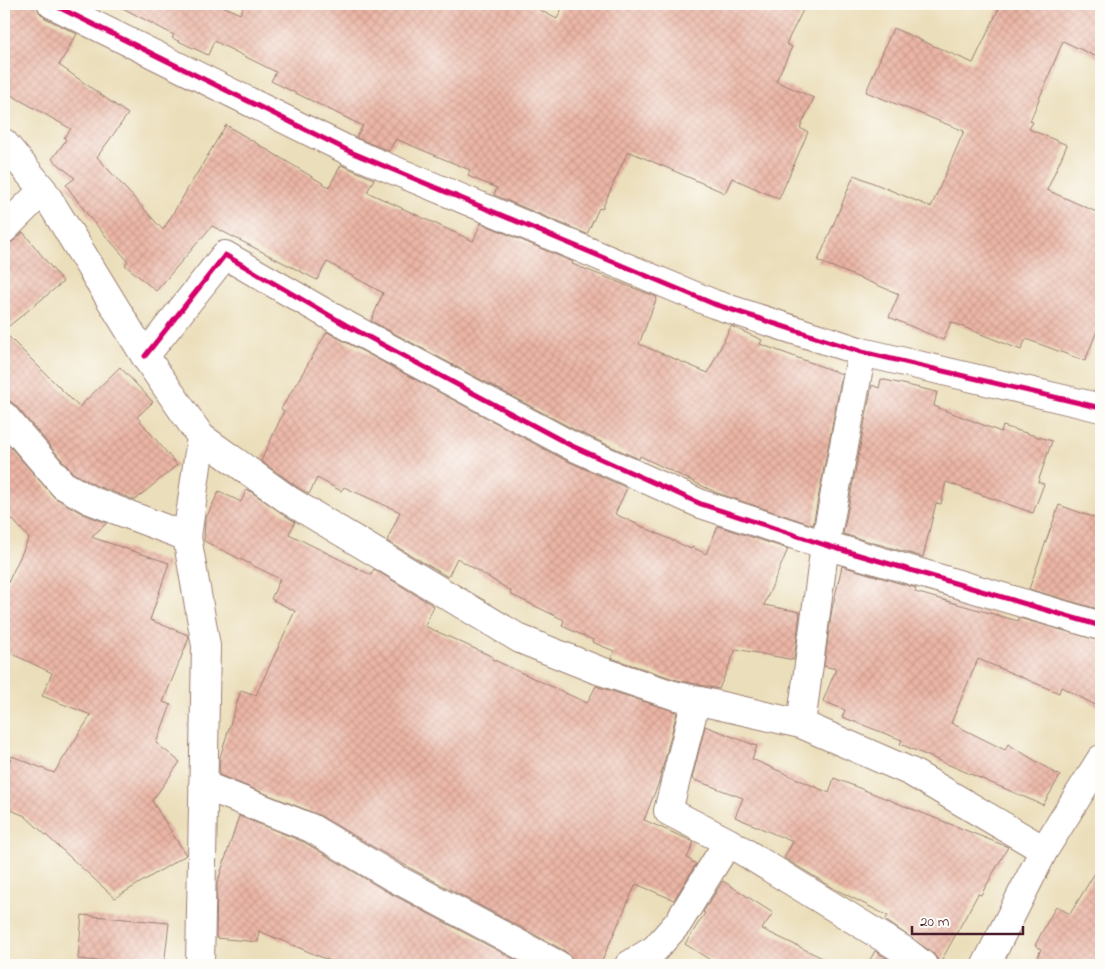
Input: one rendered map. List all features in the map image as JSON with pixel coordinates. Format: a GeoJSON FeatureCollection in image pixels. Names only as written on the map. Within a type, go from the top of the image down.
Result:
{"type":"FeatureCollection","features":[{"type":"Feature","properties":{"kind":"street"},"geometry":{"type":"LineString","coordinates":[[52,4],[97,14],[353,153],[714,304],[862,352],[1101,408]]}},
{"type":"Feature","properties":{"kind":"street"},"geometry":{"type":"LineString","coordinates":[[4,143],[43,190],[146,356],[201,437],[290,501],[520,639],[595,669],[673,695],[802,724],[911,772],[1044,850]]}},
{"type":"Feature","properties":{"kind":"street"},"geometry":{"type":"LineString","coordinates":[[4,229],[43,190]]}},
{"type":"Feature","properties":{"kind":"street"},"geometry":{"type":"LineString","coordinates":[[146,356],[224,255],[346,325],[570,445],[701,504],[825,545],[1101,626]]}},
{"type":"Feature","properties":{"kind":"street"},"geometry":{"type":"LineString","coordinates":[[802,724],[825,545],[862,352]]}},
{"type":"Feature","properties":{"kind":"street"},"geometry":{"type":"LineString","coordinates":[[4,416],[63,485],[90,500],[187,536]]}},
{"type":"Feature","properties":{"kind":"street"},"geometry":{"type":"LineString","coordinates":[[200,965],[206,646],[187,536],[201,437]]}},
{"type":"Feature","properties":{"kind":"street"},"geometry":{"type":"LineString","coordinates":[[696,700],[668,811],[728,842],[905,951],[923,965]]}},
{"type":"Feature","properties":{"kind":"street"},"geometry":{"type":"LineString","coordinates":[[986,965],[1044,850],[1101,759]]}},
{"type":"Feature","properties":{"kind":"street"},"geometry":{"type":"LineString","coordinates":[[203,785],[311,828],[391,876],[558,965]]}},
{"type":"Feature","properties":{"kind":"street"},"geometry":{"type":"LineString","coordinates":[[629,965],[655,949],[678,923],[728,842]]}},
{"type":"Feature","properties":{"kind":"building"},"geometry":{"type":"Polygon","coordinates":[[[4,4],[37,4],[39,12],[45,18],[77,34],[59,65],[128,114],[97,157],[163,230],[226,125],[329,187],[341,165],[374,179],[367,192],[473,241],[481,223],[573,262],[572,264],[657,297],[639,344],[708,373],[731,326],[762,340],[760,344],[842,374],[813,525],[717,493],[640,456],[639,459],[577,431],[371,321],[383,293],[327,262],[317,280],[212,226],[156,291],[125,265],[128,261],[90,218],[66,185],[75,178],[52,159],[66,140],[64,138],[71,129],[4,91],[4,4]]]}},
{"type":"Feature","properties":{"kind":"building"},"geometry":{"type":"Polygon","coordinates":[[[115,4],[218,4],[240,14],[245,4],[528,4],[557,19],[564,4],[806,4],[786,44],[792,47],[776,81],[814,98],[800,128],[808,132],[779,199],[732,178],[725,193],[628,151],[602,209],[599,208],[587,234],[494,195],[497,188],[468,176],[470,170],[396,139],[389,151],[359,139],[356,137],[363,126],[271,81],[276,72],[214,41],[208,55],[172,38],[174,35],[115,4]]]}},
{"type":"Feature","properties":{"kind":"building"},"geometry":{"type":"Polygon","coordinates":[[[1001,4],[1101,4],[1101,59],[1063,41],[1030,121],[1033,122],[1029,129],[1067,145],[1047,190],[1101,214],[1101,321],[1085,361],[1026,339],[1021,350],[951,322],[943,340],[889,317],[899,294],[818,261],[854,175],[931,207],[964,131],[866,92],[893,28],[973,63],[1001,4]]]}},
{"type":"Feature","properties":{"kind":"building"},"geometry":{"type":"Polygon","coordinates":[[[23,232],[63,282],[4,330],[4,244],[15,240],[23,232]]]}},
{"type":"Feature","properties":{"kind":"building"},"geometry":{"type":"Polygon","coordinates":[[[4,332],[79,407],[120,367],[153,402],[137,417],[177,465],[135,500],[97,486],[73,473],[16,406],[10,401],[4,401],[4,332]]]}},
{"type":"Feature","properties":{"kind":"building"},"geometry":{"type":"Polygon","coordinates":[[[327,332],[563,459],[627,488],[615,514],[706,554],[718,526],[788,549],[764,605],[800,612],[794,660],[736,649],[719,689],[677,680],[611,658],[614,651],[562,626],[564,620],[510,594],[511,591],[457,558],[448,577],[387,541],[400,512],[344,487],[341,491],[317,478],[309,494],[299,488],[261,461],[284,411],[281,409],[327,332]]]}},
{"type":"Feature","properties":{"kind":"building"},"geometry":{"type":"Polygon","coordinates":[[[881,379],[937,392],[934,406],[1001,432],[1003,426],[1052,441],[1038,482],[1044,484],[1033,513],[946,482],[941,504],[936,503],[923,557],[843,534],[872,385],[879,388],[881,379]]]}},
{"type":"Feature","properties":{"kind":"building"},"geometry":{"type":"Polygon","coordinates":[[[4,440],[55,498],[83,514],[107,523],[91,537],[169,563],[150,620],[188,635],[189,638],[163,702],[171,705],[156,743],[180,762],[152,801],[186,855],[115,898],[25,816],[4,807],[4,775],[12,756],[54,773],[91,715],[42,696],[52,673],[4,650],[4,591],[29,538],[4,510],[4,440]]]}},
{"type":"Feature","properties":{"kind":"building"},"geometry":{"type":"Polygon","coordinates":[[[247,489],[295,522],[289,534],[371,575],[374,569],[434,606],[425,626],[587,703],[596,686],[677,712],[659,782],[644,820],[694,842],[687,858],[696,864],[674,900],[636,884],[600,965],[574,965],[571,957],[565,951],[399,862],[319,815],[219,775],[220,757],[241,690],[256,695],[295,611],[271,599],[280,579],[204,541],[205,520],[219,491],[241,502],[247,489]]]}},
{"type":"Feature","properties":{"kind":"building"},"geometry":{"type":"Polygon","coordinates":[[[1059,505],[1101,520],[1101,610],[1029,589],[1059,505]]]}},
{"type":"Feature","properties":{"kind":"building"},"geometry":{"type":"Polygon","coordinates":[[[842,566],[916,588],[915,592],[1018,621],[1019,618],[1101,641],[1101,708],[1061,687],[1059,693],[978,659],[951,723],[1005,750],[1008,744],[1060,776],[1043,805],[900,744],[902,740],[842,717],[845,710],[823,701],[836,669],[824,666],[832,609],[842,566]]]}},
{"type":"Feature","properties":{"kind":"building"},"geometry":{"type":"Polygon","coordinates":[[[705,726],[757,746],[752,759],[829,793],[834,778],[1008,847],[981,895],[978,894],[939,965],[933,953],[885,920],[888,916],[835,889],[784,858],[793,842],[735,817],[743,798],[692,779],[705,726]]]}},
{"type":"Feature","properties":{"kind":"building"},"geometry":{"type":"Polygon","coordinates":[[[239,816],[304,842],[384,890],[525,965],[340,965],[259,931],[258,942],[216,938],[217,884],[239,816]]]}},
{"type":"Feature","properties":{"kind":"building"},"geometry":{"type":"Polygon","coordinates":[[[1101,863],[1101,965],[1034,965],[1041,949],[1035,945],[1056,906],[1070,914],[1101,863]]]}},
{"type":"Feature","properties":{"kind":"building"},"geometry":{"type":"Polygon","coordinates":[[[723,881],[773,913],[762,929],[837,965],[718,965],[685,944],[723,881]]]}},
{"type":"Feature","properties":{"kind":"building"},"geometry":{"type":"Polygon","coordinates":[[[82,915],[169,923],[164,965],[140,965],[78,959],[82,915]]]}},
{"type":"Feature","properties":{"kind":"building"},"geometry":{"type":"Polygon","coordinates":[[[875,951],[896,964],[898,965],[867,965],[875,951]]]}},
{"type":"Feature","properties":{"kind":"cycle path"},"geometry":{"type":"LineString","coordinates":[[52,4],[353,153],[714,304],[862,352],[1101,408]]}},
{"type":"Feature","properties":{"kind":"cycle path"},"geometry":{"type":"LineString","coordinates":[[145,356],[225,255],[346,325],[570,445],[701,504],[825,545],[1101,626]]}}]}
